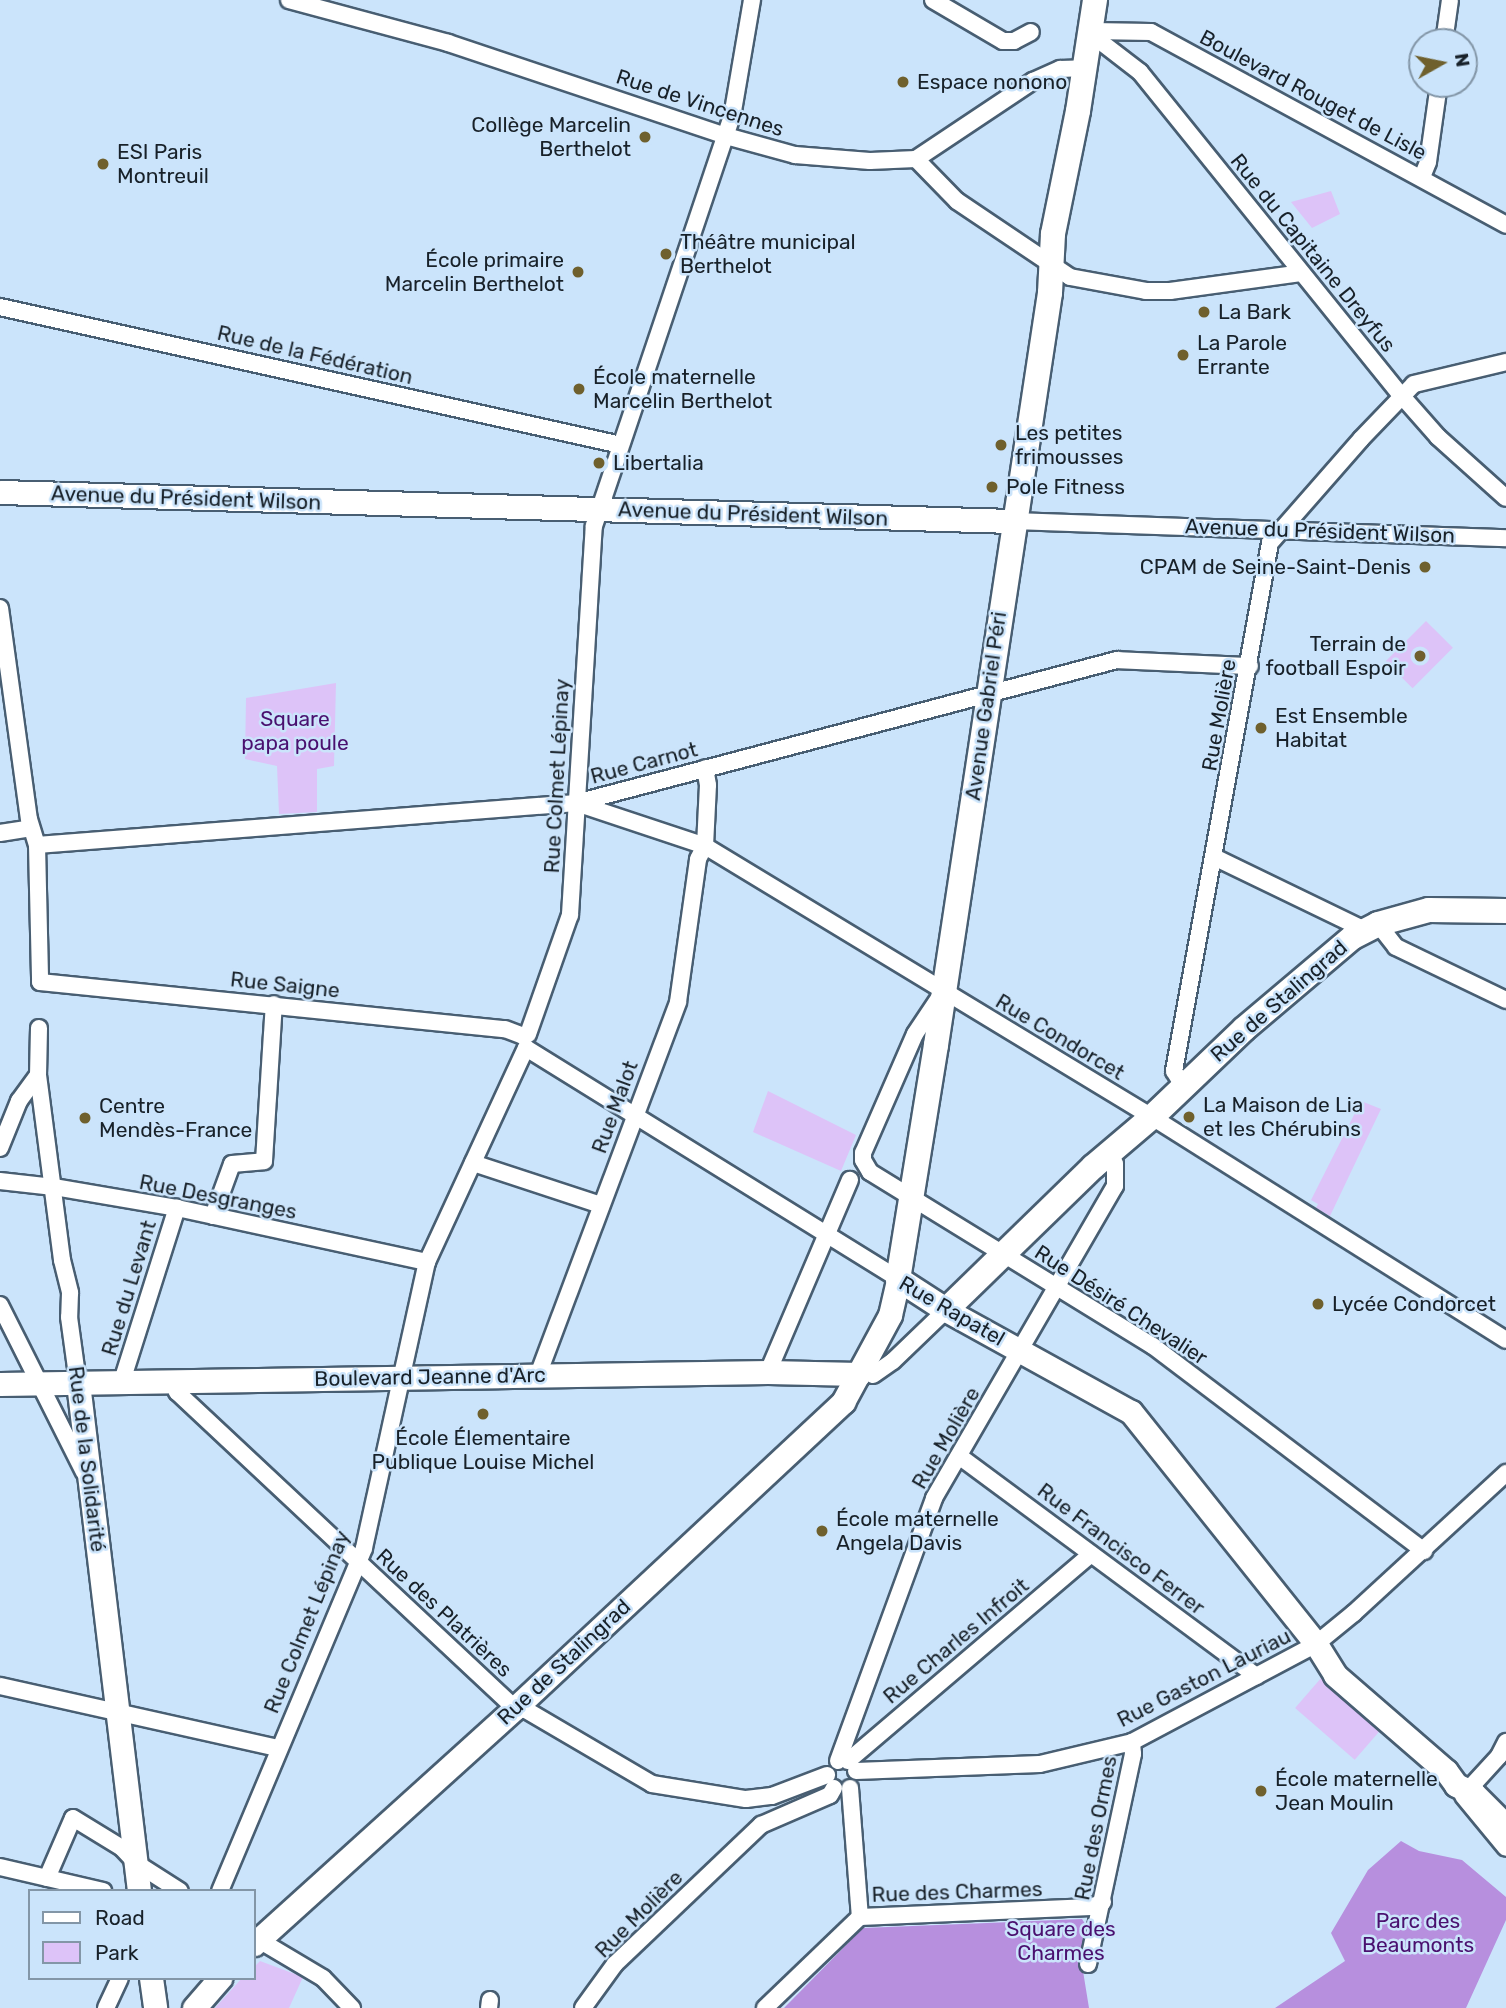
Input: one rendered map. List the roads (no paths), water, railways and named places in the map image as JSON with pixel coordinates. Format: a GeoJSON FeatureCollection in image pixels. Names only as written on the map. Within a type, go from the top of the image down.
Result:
{"type":"FeatureCollection","features":[{"type":"Feature","properties":{"kind":"main road","name":"Avenue Gabriel Péri"},"geometry":{"type":"LineString","coordinates":[[898,1279],[945,989],[1053,266],[1053,234],[1086,68],[1095,0]]}},
{"type":"Feature","properties":{"kind":"main road","name":"Rue de Stalingrad"},"geometry":{"type":"LineString","coordinates":[[946,1310],[1106,1161],[1125,1161],[1135,1153],[1152,1117],[1325,958],[1371,927],[1429,910],[1506,911]]}},
{"type":"Feature","properties":{"kind":"main road","name":"Rue Rapatel"},"geometry":{"type":"LineString","coordinates":[[898,1279],[946,1310]]}},
{"type":"Feature","properties":{"kind":"street","name":"Rue Colmet Lépinay"},"geometry":{"type":"LineString","coordinates":[[221,1889],[364,1548],[427,1262],[530,1030],[568,924],[594,526],[726,136],[752,0]]}},
{"type":"Feature","properties":{"kind":"street"},"geometry":{"type":"LineString","coordinates":[[933,0],[1003,41],[1014,41],[1031,32]]}},
{"type":"Feature","properties":{"kind":"street"},"geometry":{"type":"LineString","coordinates":[[1446,28],[1450,0]]}},
{"type":"Feature","properties":{"kind":"street","name":"Rue de Vincennes"},"geometry":{"type":"LineString","coordinates":[[299,1],[448,43],[726,136],[795,155],[870,161],[915,159]]}},
{"type":"Feature","properties":{"kind":"street","name":"Boulevard Rouget de Lisle"},"geometry":{"type":"LineString","coordinates":[[1092,31],[1151,32],[1506,225]]}},
{"type":"Feature","properties":{"kind":"street","name":"Rue du Capitaine Dreyfus"},"geometry":{"type":"LineString","coordinates":[[1092,31],[1101,42],[1140,72],[1438,437],[1506,498]]}},
{"type":"Feature","properties":{"kind":"street"},"geometry":{"type":"LineString","coordinates":[[1086,68],[1060,69],[1033,81],[915,159],[957,201],[1070,277],[1146,291],[1244,282],[1301,272]]}},
{"type":"Feature","properties":{"kind":"street"},"geometry":{"type":"LineString","coordinates":[[1422,177],[1428,162],[1437,98]]}},
{"type":"Feature","properties":{"kind":"street","name":"Rue de la Fédération"},"geometry":{"type":"LineString","coordinates":[[0,307],[621,445]]}},
{"type":"Feature","properties":{"kind":"street"},"geometry":{"type":"LineString","coordinates":[[1401,395],[1427,380],[1506,362]]}},
{"type":"Feature","properties":{"kind":"street","name":"Rue Molière"},"geometry":{"type":"LineString","coordinates":[[1183,1086],[1174,1071],[1250,666],[1270,543],[1401,395]]}},
{"type":"Feature","properties":{"kind":"street","name":"Avenue du Président Wilson"},"geometry":{"type":"LineString","coordinates":[[0,492],[1506,538]]}},
{"type":"Feature","properties":{"kind":"street"},"geometry":{"type":"LineString","coordinates":[[0,608],[1,631],[30,828],[37,845]]}},
{"type":"Feature","properties":{"kind":"street","name":"Rue Carnot"},"geometry":{"type":"LineString","coordinates":[[37,845],[576,803],[1117,660],[1250,666]]}},
{"type":"Feature","properties":{"kind":"street","name":"Rue Malot"},"geometry":{"type":"LineString","coordinates":[[538,1375],[678,1002],[698,859],[705,846],[709,785],[705,768]]}},
{"type":"Feature","properties":{"kind":"street","name":"Rue Condorcet"},"geometry":{"type":"LineString","coordinates":[[576,803],[705,846],[945,989],[1506,1340]]}},
{"type":"Feature","properties":{"kind":"street"},"geometry":{"type":"LineString","coordinates":[[0,833],[30,828]]}},
{"type":"Feature","properties":{"kind":"street","name":"Rue Saigne"},"geometry":{"type":"LineString","coordinates":[[37,845],[40,982],[505,1029],[524,1042]]}},
{"type":"Feature","properties":{"kind":"street"},"geometry":{"type":"LineString","coordinates":[[1214,857],[1371,927],[1396,947],[1506,1000]]}},
{"type":"Feature","properties":{"kind":"street","name":"Rue Désiré Chevalier"},"geometry":{"type":"LineString","coordinates":[[945,989],[915,1034],[863,1153],[863,1160],[870,1172],[1056,1289],[1153,1346],[1424,1551]]}},
{"type":"Feature","properties":{"kind":"street"},"geometry":{"type":"LineString","coordinates":[[213,1216],[232,1164],[264,1161],[274,1004]]}},
{"type":"Feature","properties":{"kind":"street","name":"Rue de la Solidarité"},"geometry":{"type":"LineString","coordinates":[[39,1028],[38,1075],[62,1260],[70,1293],[69,1317],[139,1889]]}},
{"type":"Feature","properties":{"kind":"street","name":"Rue Rapatel"},"geometry":{"type":"LineString","coordinates":[[524,1042],[898,1279]]}},
{"type":"Feature","properties":{"kind":"street"},"geometry":{"type":"LineString","coordinates":[[0,1148],[19,1101],[38,1075]]}},
{"type":"Feature","properties":{"kind":"street","name":"Rue Molière"},"geometry":{"type":"LineString","coordinates":[[583,2008],[615,1964],[761,1825],[830,1795],[837,1784],[855,1782],[848,1764],[934,1498],[1115,1186],[1106,1161]]}},
{"type":"Feature","properties":{"kind":"street"},"geometry":{"type":"LineString","coordinates":[[473,1163],[601,1205]]}},
{"type":"Feature","properties":{"kind":"street"},"geometry":{"type":"LineString","coordinates":[[768,1372],[850,1180]]}},
{"type":"Feature","properties":{"kind":"street","name":"Rue Desgranges"},"geometry":{"type":"LineString","coordinates":[[0,1181],[54,1187],[177,1208],[427,1262]]}},
{"type":"Feature","properties":{"kind":"street","name":"Rue du Levant"},"geometry":{"type":"LineString","coordinates":[[122,1381],[177,1208]]}},
{"type":"Feature","properties":{"kind":"street","name":"Avenue Gabriel Péri"},"geometry":{"type":"LineString","coordinates":[[866,1375],[890,1315],[898,1279]]}},
{"type":"Feature","properties":{"kind":"street"},"geometry":{"type":"LineString","coordinates":[[0,1305],[90,1484]]}},
{"type":"Feature","properties":{"kind":"street","name":"Rue Rapatel"},"geometry":{"type":"LineString","coordinates":[[946,1310],[1131,1412],[1316,1644],[1335,1675],[1506,1826]]}},
{"type":"Feature","properties":{"kind":"street","name":"Rue de Stalingrad"},"geometry":{"type":"LineString","coordinates":[[256,1939],[515,1708],[840,1405],[866,1375],[893,1361],[946,1310]]}},
{"type":"Feature","properties":{"kind":"street","name":"Boulevard Jeanne d'Arc"},"geometry":{"type":"LineString","coordinates":[[0,1384],[768,1372],[866,1375]]}},
{"type":"Feature","properties":{"kind":"street","name":"Rue des Platrières"},"geometry":{"type":"LineString","coordinates":[[173,1382],[177,1392],[515,1708],[526,1710],[652,1784],[746,1800],[837,1784]]}},
{"type":"Feature","properties":{"kind":"street","name":"Rue Francisco Ferrer"},"geometry":{"type":"LineString","coordinates":[[959,1456],[1256,1676]]}},
{"type":"Feature","properties":{"kind":"street","name":"Rue Gaston Lauriau"},"geometry":{"type":"LineString","coordinates":[[848,1764],[1040,1763],[1132,1742],[1316,1644],[1424,1551],[1506,1473]]}},
{"type":"Feature","properties":{"kind":"street","name":"Rue Charles Infroit"},"geometry":{"type":"LineString","coordinates":[[848,1764],[1091,1554]]}},
{"type":"Feature","properties":{"kind":"street"},"geometry":{"type":"LineString","coordinates":[[0,1686],[278,1748]]}},
{"type":"Feature","properties":{"kind":"street","name":"Rue des Ormes"},"geometry":{"type":"LineString","coordinates":[[1088,1964],[1133,1754],[1132,1742]]}},
{"type":"Feature","properties":{"kind":"street"},"geometry":{"type":"LineString","coordinates":[[1506,1742],[1499,1756],[1462,1788],[1506,1848]]}},
{"type":"Feature","properties":{"kind":"street"},"geometry":{"type":"LineString","coordinates":[[848,1764],[830,1766],[837,1784],[860,1916]]}},
{"type":"Feature","properties":{"kind":"street"},"geometry":{"type":"LineString","coordinates":[[47,1878],[74,1818],[122,1848],[136,1863],[177,1889]]}},
{"type":"Feature","properties":{"kind":"street"},"geometry":{"type":"LineString","coordinates":[[0,1867],[94,1889]]}},
{"type":"Feature","properties":{"kind":"street","name":"Rue des Charmes"},"geometry":{"type":"LineString","coordinates":[[765,2008],[860,1916],[1078,1908],[1102,1902]]}},
{"type":"Feature","properties":{"kind":"street"},"geometry":{"type":"LineString","coordinates":[[256,1941],[323,1978],[349,2007]]}},
{"type":"Feature","properties":{"kind":"street"},"geometry":{"type":"LineString","coordinates":[[106,2008],[119,1980]]}},
{"type":"Feature","properties":{"kind":"street"},"geometry":{"type":"LineString","coordinates":[[151,1980],[155,2008]]}},
{"type":"Feature","properties":{"kind":"street"},"geometry":{"type":"LineString","coordinates":[[194,2008],[218,1980]]}},
{"type":"Feature","properties":{"kind":"place","name":"Espace nonono"},"geometry":{"type":"Point","coordinates":[903,82]}},
{"type":"Feature","properties":{"kind":"place","name":"Collège Marcelin Berthelot"},"geometry":{"type":"Point","coordinates":[645,137]}},
{"type":"Feature","properties":{"kind":"place","name":"ESI Paris Montreuil"},"geometry":{"type":"Point","coordinates":[103,164]}},
{"type":"Feature","properties":{"kind":"place","name":"Théâtre municipal Berthelot"},"geometry":{"type":"Point","coordinates":[666,254]}},
{"type":"Feature","properties":{"kind":"place","name":"École primaire Marcelin Berthelot"},"geometry":{"type":"Point","coordinates":[578,272]}},
{"type":"Feature","properties":{"kind":"place","name":"La Bark"},"geometry":{"type":"Point","coordinates":[1204,312]}},
{"type":"Feature","properties":{"kind":"place","name":"La Parole Errante"},"geometry":{"type":"Point","coordinates":[1183,355]}},
{"type":"Feature","properties":{"kind":"place","name":"École maternelle Marcelin Berthelot"},"geometry":{"type":"Point","coordinates":[579,389]}},
{"type":"Feature","properties":{"kind":"place","name":"Les petites frimousses"},"geometry":{"type":"Point","coordinates":[1001,445]}},
{"type":"Feature","properties":{"kind":"place","name":"Libertalia"},"geometry":{"type":"Point","coordinates":[599,463]}},
{"type":"Feature","properties":{"kind":"place","name":"Pole Fitness"},"geometry":{"type":"Point","coordinates":[992,487]}},
{"type":"Feature","properties":{"kind":"place","name":"CPAM de Seine-Saint-Denis"},"geometry":{"type":"Point","coordinates":[1425,567]}},
{"type":"Feature","properties":{"kind":"place","name":"Terrain de football Espoir"},"geometry":{"type":"Point","coordinates":[1420,656]}},
{"type":"Feature","properties":{"kind":"place","name":"Est Ensemble Habitat"},"geometry":{"type":"Point","coordinates":[1261,728]}},
{"type":"Feature","properties":{"kind":"place","name":"La Maison de Lia et les Chérubins"},"geometry":{"type":"Point","coordinates":[1189,1117]}},
{"type":"Feature","properties":{"kind":"place","name":"Centre Mendès-France"},"geometry":{"type":"Point","coordinates":[85,1118]}},
{"type":"Feature","properties":{"kind":"place","name":"Lycée Condorcet"},"geometry":{"type":"Point","coordinates":[1318,1304]}},
{"type":"Feature","properties":{"kind":"place","name":"École Élementaire Publique Louise Michel"},"geometry":{"type":"Point","coordinates":[483,1414]}},
{"type":"Feature","properties":{"kind":"place","name":"École maternelle Angela Davis"},"geometry":{"type":"Point","coordinates":[822,1531]}},
{"type":"Feature","properties":{"kind":"place","name":"École maternelle Jean Moulin"},"geometry":{"type":"Point","coordinates":[1261,1791]}},
{"type":"Feature","properties":{"kind":"park label","name":"Square papa poule"},"geometry":{"type":"Point","coordinates":[295,731]}},
{"type":"Feature","properties":{"kind":"park label","name":"Parc des Beaumonts"},"geometry":{"type":"Point","coordinates":[1418,1933]}},
{"type":"Feature","properties":{"kind":"park label","name":"Square des Charmes"},"geometry":{"type":"Point","coordinates":[1061,1941]}}]}
